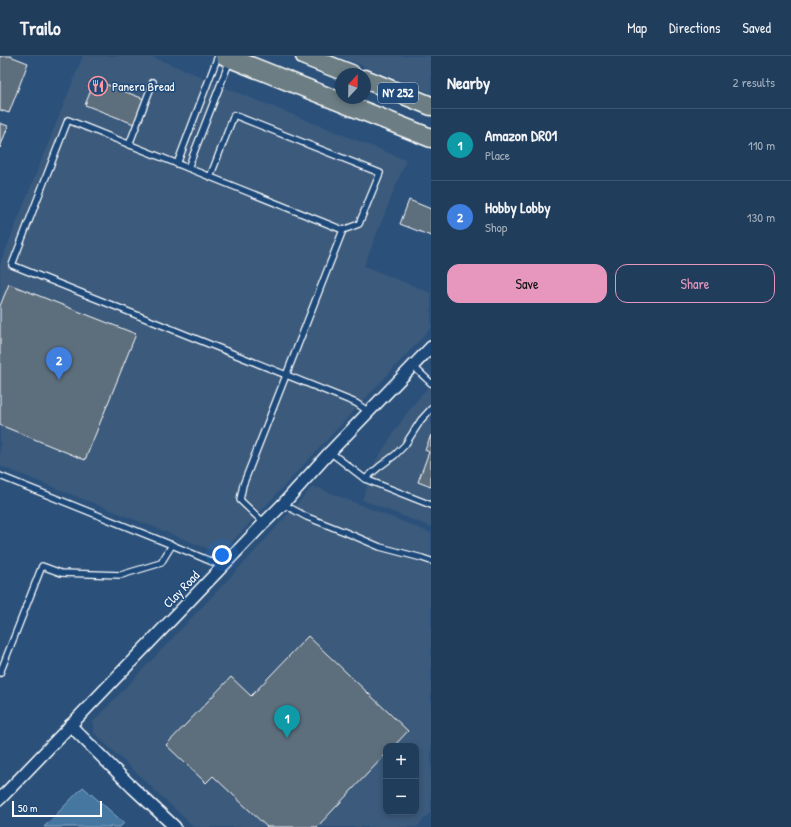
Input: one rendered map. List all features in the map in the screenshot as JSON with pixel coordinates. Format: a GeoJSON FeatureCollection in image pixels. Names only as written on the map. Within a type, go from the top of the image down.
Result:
{"type":"FeatureCollection","features":[{"type":"Feature","properties":{"kind":"main road"},"geometry":{"type":"LineString","coordinates":[[305,56],[336,68]]}},
{"type":"Feature","properties":{"kind":"main road","name":"NY 252"},"geometry":{"type":"LineString","coordinates":[[225,57],[431,138]]}},
{"type":"Feature","properties":{"kind":"main road","name":"NY 252"},"geometry":{"type":"LineString","coordinates":[[371,82],[431,106]]}},
{"type":"Feature","properties":{"kind":"street","name":"Clay Road"},"geometry":{"type":"LineString","coordinates":[[0,799],[283,504],[330,452],[431,346]]}},
{"type":"Feature","properties":{"kind":"street"},"geometry":{"type":"LineString","coordinates":[[70,725],[133,788],[175,827]]}},
{"type":"Feature","properties":{"kind":"lane"},"geometry":{"type":"LineString","coordinates":[[177,164],[225,57]]}},
{"type":"Feature","properties":{"kind":"lane"},"geometry":{"type":"LineString","coordinates":[[188,168],[225,57]]}},
{"type":"Feature","properties":{"kind":"lane"},"geometry":{"type":"LineString","coordinates":[[129,145],[153,82]]}},
{"type":"Feature","properties":{"kind":"lane"},"geometry":{"type":"LineString","coordinates":[[210,177],[234,115],[380,173],[359,224],[343,230],[129,145],[68,120],[12,265],[356,403],[369,412]]}},
{"type":"Feature","properties":{"kind":"lane"},"geometry":{"type":"LineString","coordinates":[[264,523],[240,500],[243,486],[343,230]]}},
{"type":"Feature","properties":{"kind":"lane"},"geometry":{"type":"LineString","coordinates":[[413,366],[431,383]]}},
{"type":"Feature","properties":{"kind":"lane"},"geometry":{"type":"LineString","coordinates":[[365,479],[405,445],[421,420],[431,409]]}},
{"type":"Feature","properties":{"kind":"lane"},"geometry":{"type":"LineString","coordinates":[[330,452],[365,479],[431,505]]}},
{"type":"Feature","properties":{"kind":"lane"},"geometry":{"type":"LineString","coordinates":[[0,476],[222,566]]}},
{"type":"Feature","properties":{"kind":"lane"},"geometry":{"type":"LineString","coordinates":[[283,504],[308,517],[380,547],[431,561]]}},
{"type":"Feature","properties":{"kind":"lane"},"geometry":{"type":"LineString","coordinates":[[0,673],[42,566],[61,573],[121,575],[161,563],[172,545]]}},
{"type":"Feature","properties":{"kind":"shaded area"},"geometry":{"type":"Polygon","coordinates":[[[83,56],[150,56],[406,160],[364,266],[431,293],[431,328],[221,554],[0,466],[0,264],[83,56]]]}},
{"type":"Feature","properties":{"kind":"shaded area"},"geometry":{"type":"Polygon","coordinates":[[[338,56],[431,56],[431,93],[371,68],[338,56]]]}},
{"type":"Feature","properties":{"kind":"shaded area"},"geometry":{"type":"Polygon","coordinates":[[[431,384],[431,527],[362,500],[375,462],[404,417],[431,384]]]}},
{"type":"Feature","properties":{"kind":"shaded area"},"geometry":{"type":"Polygon","coordinates":[[[313,486],[431,533],[431,812],[417,827],[194,827],[94,733],[93,722],[255,551],[313,486]]]}},
{"type":"Feature","properties":{"kind":"shaded area"},"geometry":{"type":"Polygon","coordinates":[[[83,787],[124,823],[120,827],[44,827],[83,787]]]}},
{"type":"Feature","properties":{"kind":"building"},"geometry":{"type":"Polygon","coordinates":[[[0,56],[10,56],[28,63],[9,113],[0,110],[0,56]]]}},
{"type":"Feature","properties":{"kind":"building"},"geometry":{"type":"Polygon","coordinates":[[[95,80],[144,99],[134,124],[85,105],[95,80]]]}},
{"type":"Feature","properties":{"kind":"building"},"geometry":{"type":"Polygon","coordinates":[[[0,123],[8,126],[0,148],[0,123]]]}},
{"type":"Feature","properties":{"kind":"building"},"geometry":{"type":"Polygon","coordinates":[[[409,200],[431,209],[431,236],[400,224],[409,200]]]}},
{"type":"Feature","properties":{"kind":"building"},"geometry":{"type":"Polygon","coordinates":[[[9,284],[136,334],[85,460],[0,425],[0,306],[9,284]]]}},
{"type":"Feature","properties":{"kind":"building"},"geometry":{"type":"Polygon","coordinates":[[[431,435],[431,487],[418,482],[429,452],[425,450],[431,435]]]}},
{"type":"Feature","properties":{"kind":"building"},"geometry":{"type":"Polygon","coordinates":[[[308,636],[408,731],[397,743],[383,743],[383,757],[317,827],[267,827],[213,776],[206,783],[166,745],[231,677],[251,696],[308,636]]]}},
{"type":"Feature","properties":{"kind":"place","name":"Panera Bread"},"geometry":{"type":"Point","coordinates":[98,86]}},
{"type":"Feature","properties":{"kind":"place","name":"Hobby Lobby"},"geometry":{"type":"Point","coordinates":[59,380]}},
{"type":"Feature","properties":{"kind":"place","name":"Amazon DR01"},"geometry":{"type":"Point","coordinates":[287,738]}}]}
